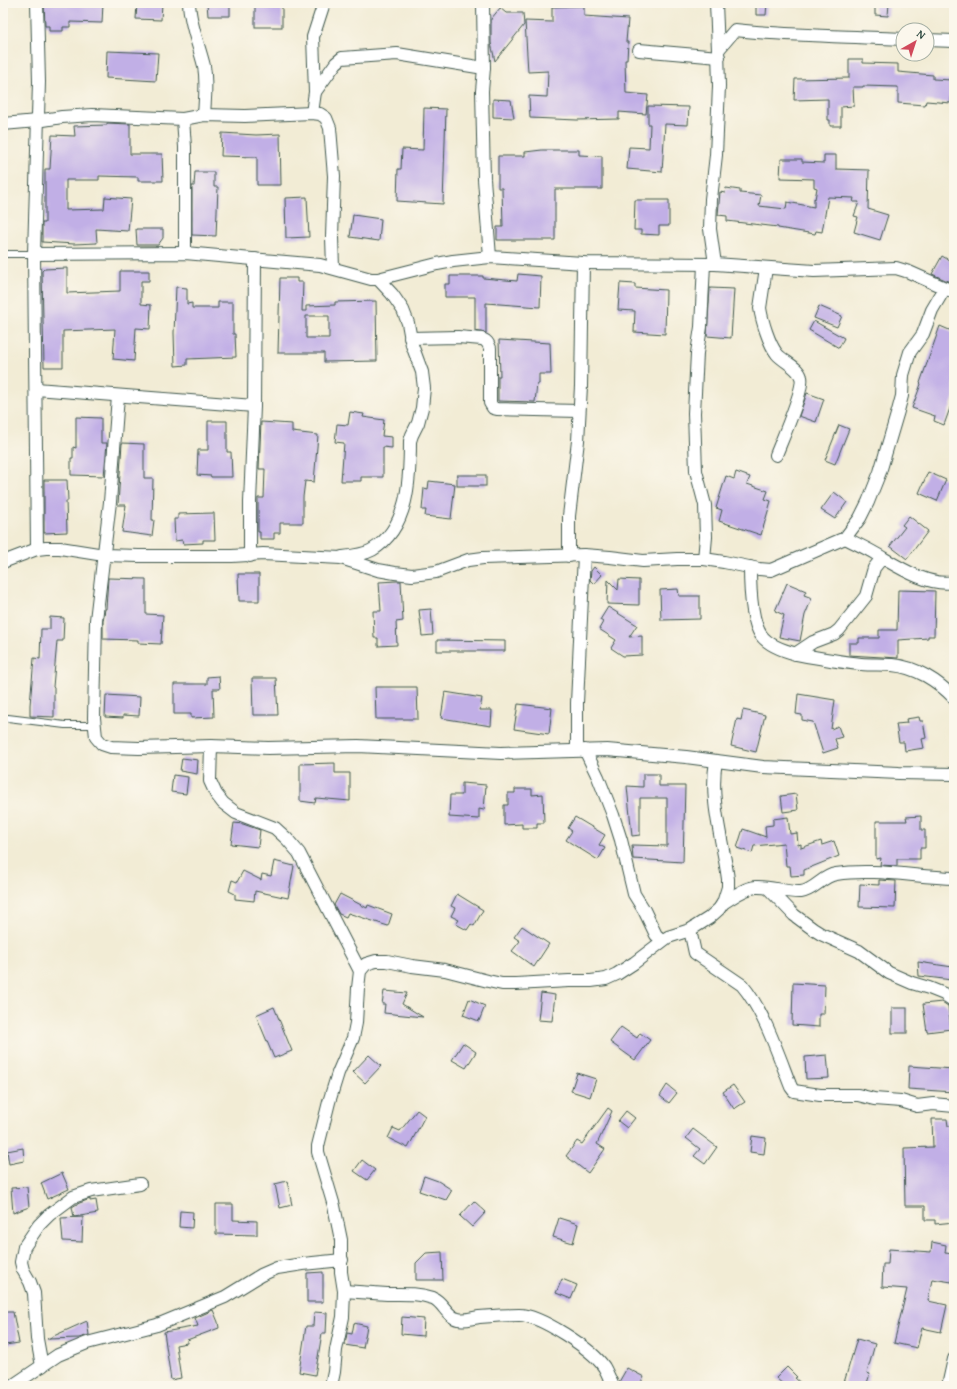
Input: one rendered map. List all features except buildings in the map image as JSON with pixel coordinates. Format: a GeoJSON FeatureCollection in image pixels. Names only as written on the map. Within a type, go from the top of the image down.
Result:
{"type":"FeatureCollection","features":[{"type":"Feature","properties":{"kind":"street"},"geometry":{"type":"LineString","coordinates":[[36,3],[39,82],[34,254],[37,549]]}},
{"type":"Feature","properties":{"kind":"street"},"geometry":{"type":"LineString","coordinates":[[189,3],[192,28],[200,51],[205,75],[204,115]]}},
{"type":"Feature","properties":{"kind":"street"},"geometry":{"type":"LineString","coordinates":[[312,113],[315,92],[313,38],[324,3]]}},
{"type":"Feature","properties":{"kind":"street"},"geometry":{"type":"LineString","coordinates":[[483,3],[483,170],[490,257]]}},
{"type":"Feature","properties":{"kind":"street"},"geometry":{"type":"LineString","coordinates":[[716,9],[735,30],[796,35],[895,39]]}},
{"type":"Feature","properties":{"kind":"street"},"geometry":{"type":"LineString","coordinates":[[704,559],[706,537],[705,505],[696,471],[694,413],[697,353],[709,264],[711,199],[716,155],[718,54],[716,9]]}},
{"type":"Feature","properties":{"kind":"street"},"geometry":{"type":"LineString","coordinates":[[718,54],[735,30]]}},
{"type":"Feature","properties":{"kind":"street"},"geometry":{"type":"LineString","coordinates":[[935,40],[954,41]]}},
{"type":"Feature","properties":{"kind":"street"},"geometry":{"type":"LineString","coordinates":[[639,50],[718,54]]}},
{"type":"Feature","properties":{"kind":"street"},"geometry":{"type":"LineString","coordinates":[[315,92],[336,63],[342,58],[396,54],[484,68]]}},
{"type":"Feature","properties":{"kind":"street"},"geometry":{"type":"LineString","coordinates":[[3,124],[92,115],[183,119],[204,115],[245,116],[312,113],[320,114],[326,118],[331,136],[334,176],[332,237],[333,268]]}},
{"type":"Feature","properties":{"kind":"street"},"geometry":{"type":"LineString","coordinates":[[183,119],[185,147],[185,253]]}},
{"type":"Feature","properties":{"kind":"street"},"geometry":{"type":"LineString","coordinates":[[34,254],[185,253],[320,265],[378,280],[453,261],[490,257],[583,263],[709,264],[814,271],[896,268],[909,272],[949,290],[932,310],[923,334],[910,352],[903,375],[902,396],[880,472],[860,518],[845,538],[771,570],[704,559],[643,561],[584,555],[484,558],[468,560],[436,572],[412,575],[378,570],[341,558]]}},
{"type":"Feature","properties":{"kind":"street"},"geometry":{"type":"LineString","coordinates":[[250,556],[250,502],[254,406],[255,259]]}},
{"type":"Feature","properties":{"kind":"street"},"geometry":{"type":"LineString","coordinates":[[569,556],[569,516],[577,448],[579,410],[583,263]]}},
{"type":"Feature","properties":{"kind":"street"},"geometry":{"type":"LineString","coordinates":[[766,268],[760,308],[761,314],[768,335],[777,354],[798,372],[802,379],[798,398],[776,455]]}},
{"type":"Feature","properties":{"kind":"street"},"geometry":{"type":"LineString","coordinates":[[3,562],[37,549],[60,548],[104,555],[171,557],[250,556],[263,554],[341,558],[372,550],[388,536],[398,523],[405,503],[409,479],[410,441],[418,423],[424,396],[422,372],[412,345],[408,323],[403,310],[392,294],[378,280]]}},
{"type":"Feature","properties":{"kind":"street"},"geometry":{"type":"LineString","coordinates":[[410,338],[458,337],[482,338],[486,340],[490,348],[490,404],[493,408],[579,410]]}},
{"type":"Feature","properties":{"kind":"street"},"geometry":{"type":"LineString","coordinates":[[36,389],[254,406]]}},
{"type":"Feature","properties":{"kind":"street"},"geometry":{"type":"LineString","coordinates":[[118,396],[110,502],[96,620],[94,725],[96,737],[102,744],[111,747],[159,748],[211,746],[268,748],[358,746],[501,753],[607,750],[800,769],[906,774],[954,774]]}},
{"type":"Feature","properties":{"kind":"street"},"geometry":{"type":"LineString","coordinates":[[845,538],[905,571],[933,581],[942,583],[954,582]]}},
{"type":"Feature","properties":{"kind":"street"},"geometry":{"type":"LineString","coordinates":[[584,555],[577,704],[581,750],[598,777],[611,809],[621,840],[631,887],[656,935],[662,940]]}},
{"type":"Feature","properties":{"kind":"street"},"geometry":{"type":"LineString","coordinates":[[795,654],[804,647],[834,634],[839,630],[866,596],[874,568],[882,558]]}},
{"type":"Feature","properties":{"kind":"street"},"geometry":{"type":"LineString","coordinates":[[750,567],[752,602],[757,624],[761,634],[767,641],[795,654],[862,664],[902,666],[919,672],[933,680],[954,698]]}},
{"type":"Feature","properties":{"kind":"street"},"geometry":{"type":"LineString","coordinates":[[211,746],[210,781],[216,794],[222,803],[236,813],[274,828],[299,853],[313,877],[332,920],[360,971]]}},
{"type":"Feature","properties":{"kind":"street"},"geometry":{"type":"LineString","coordinates":[[331,1386],[336,1350],[343,1317],[344,1291],[342,1278],[341,1240],[334,1206],[318,1149],[329,1102],[338,1073],[353,1038],[356,1023],[360,971],[366,964],[381,960],[445,970],[502,984],[516,984],[606,979],[626,969],[662,940],[676,933],[690,930],[709,918],[719,909],[723,902],[728,887],[728,879],[716,807],[714,777],[716,761]]}},
{"type":"Feature","properties":{"kind":"street"},"geometry":{"type":"LineString","coordinates":[[723,902],[741,892],[756,887],[803,892],[828,876],[850,872],[954,878]]}},
{"type":"Feature","properties":{"kind":"street"},"geometry":{"type":"LineString","coordinates":[[768,888],[794,915],[813,929],[859,951],[889,973],[944,994],[954,1001]]}},
{"type":"Feature","properties":{"kind":"street"},"geometry":{"type":"LineString","coordinates":[[690,930],[695,953],[734,979],[748,992],[772,1039],[791,1087],[794,1091],[820,1095],[858,1095],[874,1099],[901,1101],[917,1106],[933,1104],[954,1106]]}},
{"type":"Feature","properties":{"kind":"street"},"geometry":{"type":"LineString","coordinates":[[42,1366],[37,1339],[34,1293],[23,1270],[21,1262],[24,1247],[49,1214],[73,1197],[91,1191],[140,1184]]}},
{"type":"Feature","properties":{"kind":"street"},"geometry":{"type":"LineString","coordinates":[[12,1386],[58,1355],[73,1348],[156,1325],[225,1297],[261,1275],[277,1268],[342,1260]]}},
{"type":"Feature","properties":{"kind":"street"},"geometry":{"type":"LineString","coordinates":[[344,1291],[416,1294],[429,1297],[438,1301],[452,1316],[464,1320],[478,1317],[520,1315],[531,1317],[560,1332],[591,1354],[604,1367],[613,1386]]}},
{"type":"Feature","properties":{"kind":"street"},"geometry":{"type":"LineString","coordinates":[[948,1386],[954,1360]]}},
{"type":"Feature","properties":{"kind":"lane"},"geometry":{"type":"LineString","coordinates":[[3,254],[34,254]]}},
{"type":"Feature","properties":{"kind":"lane"},"geometry":{"type":"LineString","coordinates":[[3,719],[8,718],[65,725],[94,725]]}}]}
